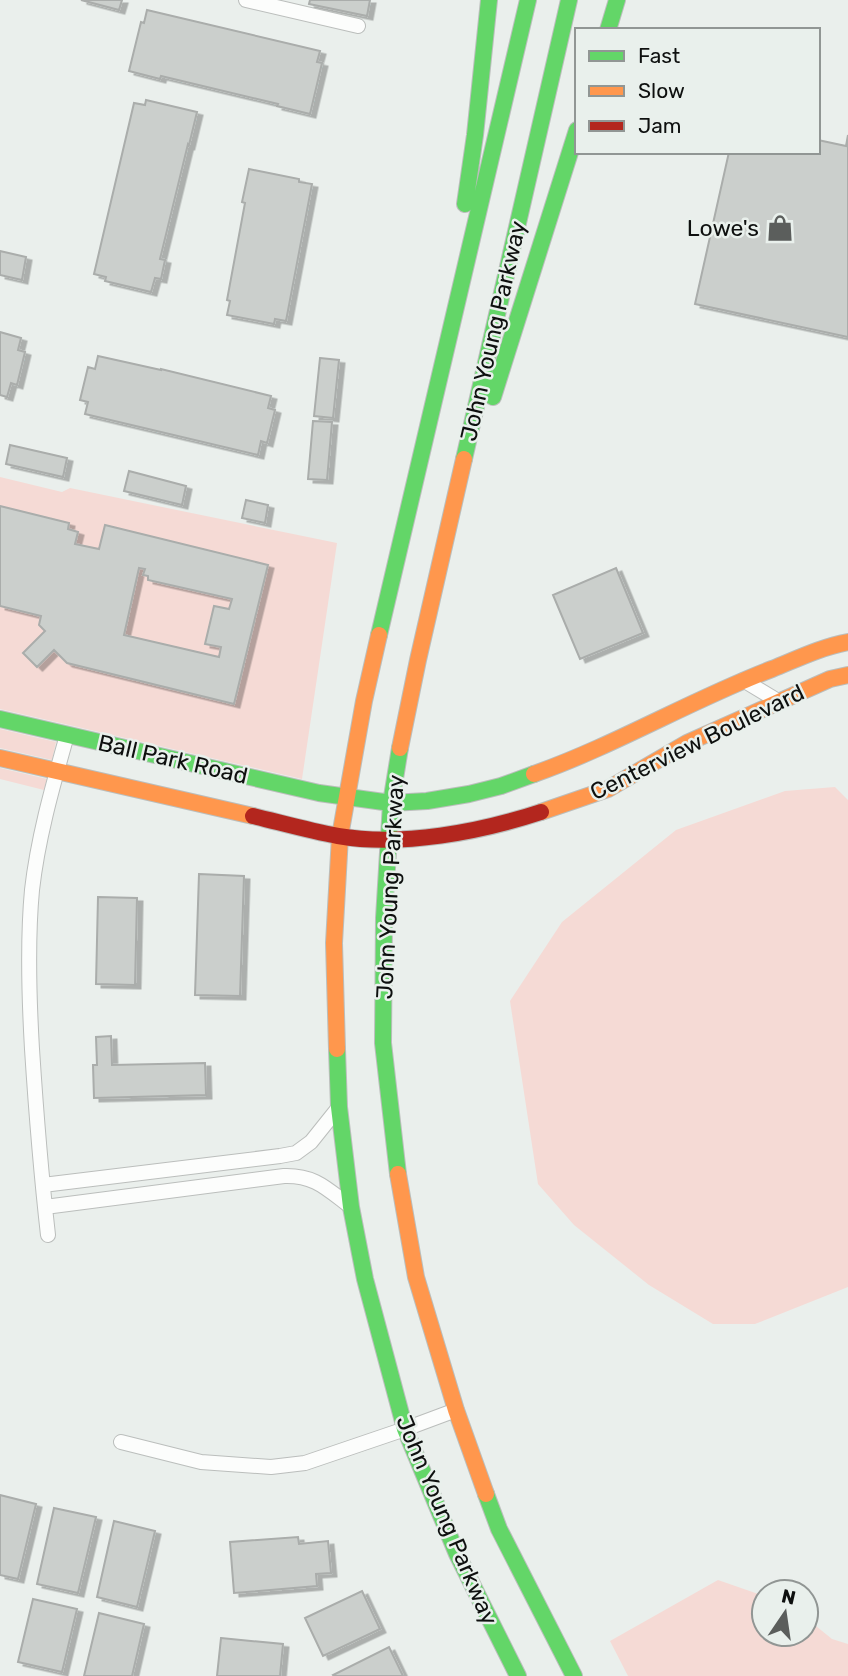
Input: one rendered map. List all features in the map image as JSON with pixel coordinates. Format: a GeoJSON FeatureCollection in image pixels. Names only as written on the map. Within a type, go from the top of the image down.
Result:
{"type":"FeatureCollection","features":[{"type":"Feature","properties":{"kind":"main road"},"geometry":{"type":"LineString","coordinates":[[463,275],[463,214],[475,135],[489,0]]}},
{"type":"Feature","properties":{"kind":"main road","name":"John Young Parkway"},"geometry":{"type":"LineString","coordinates":[[517,1676],[457,1554],[405,1429],[365,1279],[351,1207],[339,1107],[334,943],[340,836],[363,701],[528,0]]}},
{"type":"Feature","properties":{"kind":"main road","name":"John Young Parkway"},"geometry":{"type":"LineString","coordinates":[[569,0],[406,716],[391,803],[384,918],[383,1043],[393,1143],[416,1277],[456,1410],[499,1529],[574,1676]]}},
{"type":"Feature","properties":{"kind":"main road"},"geometry":{"type":"LineString","coordinates":[[609,28],[617,0]]}},
{"type":"Feature","properties":{"kind":"main road"},"geometry":{"type":"LineString","coordinates":[[440,561],[575,136]]}},
{"type":"Feature","properties":{"kind":"main road","name":"Centerview Boulevard"},"geometry":{"type":"LineString","coordinates":[[346,797],[391,803],[427,801],[501,786],[576,759],[743,680],[832,645],[848,642]]}},
{"type":"Feature","properties":{"kind":"main road","name":"Centerview Boulevard"},"geometry":{"type":"LineString","coordinates":[[340,836],[428,838],[516,820],[608,789],[687,743],[830,679],[848,675]]}},
{"type":"Feature","properties":{"kind":"main road","name":"Ball Park Road"},"geometry":{"type":"LineString","coordinates":[[0,719],[346,797]]}},
{"type":"Feature","properties":{"kind":"main road","name":"Ball Park Road"},"geometry":{"type":"LineString","coordinates":[[0,758],[340,836]]}},
{"type":"Feature","properties":{"kind":"street"},"geometry":{"type":"LineString","coordinates":[[246,0],[358,26]]}},
{"type":"Feature","properties":{"kind":"street"},"geometry":{"type":"LineString","coordinates":[[743,680],[778,701]]}},
{"type":"Feature","properties":{"kind":"street"},"geometry":{"type":"LineString","coordinates":[[48,1235],[37,1132],[29,948],[37,856],[67,734]]}},
{"type":"Feature","properties":{"kind":"street"},"geometry":{"type":"LineString","coordinates":[[43,1185],[296,1153],[311,1142],[339,1107]]}},
{"type":"Feature","properties":{"kind":"street"},"geometry":{"type":"LineString","coordinates":[[242,1161],[246,1181]]}},
{"type":"Feature","properties":{"kind":"street"},"geometry":{"type":"LineString","coordinates":[[45,1207],[298,1176],[316,1181],[351,1207]]}},
{"type":"Feature","properties":{"kind":"street"},"geometry":{"type":"LineString","coordinates":[[121,1442],[201,1462],[271,1467],[305,1462],[456,1410]]}},
{"type":"Feature","properties":{"kind":"shaded area"},"geometry":{"type":"Polygon","coordinates":[[[0,477],[62,492],[70,488],[337,543],[302,779],[0,709],[0,477]]]}},
{"type":"Feature","properties":{"kind":"shaded area"},"geometry":{"type":"Polygon","coordinates":[[[0,729],[56,742],[52,760],[0,748],[0,729]]]}},
{"type":"Feature","properties":{"kind":"shaded area"},"geometry":{"type":"Polygon","coordinates":[[[0,768],[47,779],[44,790],[0,779],[0,768]]]}},
{"type":"Feature","properties":{"kind":"shaded area"},"geometry":{"type":"Polygon","coordinates":[[[835,787],[848,800],[848,1287],[755,1324],[713,1324],[649,1285],[574,1225],[538,1184],[510,1001],[562,922],[676,830],[785,791],[835,787]]]}},
{"type":"Feature","properties":{"kind":"shaded area"},"geometry":{"type":"Polygon","coordinates":[[[718,1580],[750,1591],[750,1648],[820,1648],[820,1629],[832,1639],[848,1644],[848,1676],[628,1676],[610,1641],[718,1580]]]}},
{"type":"Feature","properties":{"kind":"building"},"geometry":{"type":"Polygon","coordinates":[[[81,0],[122,0],[119,10],[81,0]]]}},
{"type":"Feature","properties":{"kind":"building"},"geometry":{"type":"Polygon","coordinates":[[[310,0],[370,0],[367,16],[309,4],[310,0]]]}},
{"type":"Feature","properties":{"kind":"building"},"geometry":{"type":"Polygon","coordinates":[[[147,10],[320,51],[317,62],[322,63],[310,114],[161,76],[160,79],[129,71],[141,22],[144,23],[147,10]]]}},
{"type":"Feature","properties":{"kind":"building"},"geometry":{"type":"Polygon","coordinates":[[[146,100],[197,112],[160,259],[165,260],[161,279],[155,278],[151,292],[105,281],[106,277],[94,274],[134,103],[145,105],[146,100]]]}},
{"type":"Feature","properties":{"kind":"building","name":"Lowe's"},"geometry":{"type":"Polygon","coordinates":[[[848,135],[848,337],[695,304],[729,154],[820,154],[820,140],[846,146],[848,135]]]}},
{"type":"Feature","properties":{"kind":"building"},"geometry":{"type":"Polygon","coordinates":[[[249,169],[312,184],[286,321],[275,319],[274,324],[227,315],[230,301],[227,300],[249,169]]]}},
{"type":"Feature","properties":{"kind":"building"},"geometry":{"type":"Polygon","coordinates":[[[0,251],[26,257],[22,280],[0,275],[0,251]]]}},
{"type":"Feature","properties":{"kind":"building"},"geometry":{"type":"Polygon","coordinates":[[[0,332],[21,338],[18,350],[25,352],[17,385],[11,383],[7,397],[0,395],[0,332]]]}},
{"type":"Feature","properties":{"kind":"building"},"geometry":{"type":"Polygon","coordinates":[[[98,356],[271,396],[268,408],[275,410],[267,443],[261,441],[258,455],[85,414],[88,402],[80,400],[88,367],[95,369],[98,356]]]}},
{"type":"Feature","properties":{"kind":"building"},"geometry":{"type":"Polygon","coordinates":[[[320,358],[339,360],[333,418],[314,416],[320,358]]]}},
{"type":"Feature","properties":{"kind":"building"},"geometry":{"type":"Polygon","coordinates":[[[313,421],[332,422],[327,480],[308,479],[313,421]]]}},
{"type":"Feature","properties":{"kind":"building"},"geometry":{"type":"Polygon","coordinates":[[[10,445],[67,458],[63,477],[6,464],[10,445]]]}},
{"type":"Feature","properties":{"kind":"building"},"geometry":{"type":"Polygon","coordinates":[[[129,471],[186,486],[182,505],[124,491],[129,471]]]}},
{"type":"Feature","properties":{"kind":"building"},"geometry":{"type":"Polygon","coordinates":[[[246,500],[268,505],[265,523],[242,518],[246,500]]]}},
{"type":"Feature","properties":{"kind":"building"},"geometry":{"type":"Polygon","coordinates":[[[0,506],[69,523],[68,529],[78,532],[75,544],[99,549],[105,525],[268,565],[234,704],[67,663],[54,650],[37,667],[23,653],[45,631],[39,625],[41,616],[0,606],[0,506]],[[139,568],[124,635],[219,657],[221,647],[205,644],[214,606],[229,609],[232,599],[148,580],[148,576],[143,575],[145,569],[139,568]]]}},
{"type":"Feature","properties":{"kind":"building"},"geometry":{"type":"Polygon","coordinates":[[[616,568],[643,633],[580,659],[553,595],[616,568]]]}},
{"type":"Feature","properties":{"kind":"building"},"geometry":{"type":"Polygon","coordinates":[[[199,874],[244,876],[240,996],[195,995],[199,874]]]}},
{"type":"Feature","properties":{"kind":"building"},"geometry":{"type":"Polygon","coordinates":[[[98,897],[137,898],[135,985],[96,984],[98,897]]]}},
{"type":"Feature","properties":{"kind":"building"},"geometry":{"type":"Polygon","coordinates":[[[111,1036],[112,1065],[205,1063],[206,1095],[94,1098],[96,1037],[111,1036]]]}},
{"type":"Feature","properties":{"kind":"building"},"geometry":{"type":"Polygon","coordinates":[[[0,1495],[36,1504],[18,1579],[0,1575],[0,1495]]]}},
{"type":"Feature","properties":{"kind":"building"},"geometry":{"type":"Polygon","coordinates":[[[54,1508],[96,1517],[78,1593],[37,1584],[54,1508]]]}},
{"type":"Feature","properties":{"kind":"building"},"geometry":{"type":"Polygon","coordinates":[[[114,1521],[155,1531],[137,1607],[97,1597],[114,1521]]]}},
{"type":"Feature","properties":{"kind":"building"},"geometry":{"type":"Polygon","coordinates":[[[298,1537],[299,1544],[328,1541],[331,1573],[316,1574],[317,1586],[234,1593],[230,1542],[298,1537]]]}},
{"type":"Feature","properties":{"kind":"building"},"geometry":{"type":"Polygon","coordinates":[[[362,1591],[380,1629],[323,1656],[305,1618],[362,1591]]]}},
{"type":"Feature","properties":{"kind":"building"},"geometry":{"type":"Polygon","coordinates":[[[33,1599],[77,1609],[62,1672],[18,1662],[33,1599]]]}},
{"type":"Feature","properties":{"kind":"building"},"geometry":{"type":"Polygon","coordinates":[[[99,1613],[144,1624],[132,1676],[84,1676],[99,1613]]]}},
{"type":"Feature","properties":{"kind":"building"},"geometry":{"type":"Polygon","coordinates":[[[221,1638],[283,1644],[280,1676],[217,1676],[221,1638]]]}},
{"type":"Feature","properties":{"kind":"building"},"geometry":{"type":"Polygon","coordinates":[[[389,1647],[403,1676],[333,1675],[389,1647]]]}},
{"type":"Feature","properties":{"kind":"traffic: fast"},"geometry":{"type":"LineString","coordinates":[[465,204],[489,0]]}},
{"type":"Feature","properties":{"kind":"traffic: fast"},"geometry":{"type":"LineString","coordinates":[[379,635],[528,0]]}},
{"type":"Feature","properties":{"kind":"traffic: fast"},"geometry":{"type":"LineString","coordinates":[[464,459],[569,0]]}},
{"type":"Feature","properties":{"kind":"traffic: fast"},"geometry":{"type":"LineString","coordinates":[[609,28],[617,0]]}},
{"type":"Feature","properties":{"kind":"traffic: fast"},"geometry":{"type":"LineString","coordinates":[[493,397],[575,136]]}},
{"type":"Feature","properties":{"kind":"traffic: fast"},"geometry":{"type":"LineString","coordinates":[[0,719],[319,793],[391,803],[427,801],[469,794],[534,774]]}},
{"type":"Feature","properties":{"kind":"traffic: fast"},"geometry":{"type":"LineString","coordinates":[[398,1174],[383,1043],[384,918],[391,803],[400,748]]}},
{"type":"Feature","properties":{"kind":"traffic: fast"},"geometry":{"type":"LineString","coordinates":[[337,1049],[339,1107],[351,1207],[365,1279],[405,1429],[457,1554],[518,1676]]}},
{"type":"Feature","properties":{"kind":"traffic: fast"},"geometry":{"type":"LineString","coordinates":[[486,1494],[499,1529],[574,1676]]}},
{"type":"Feature","properties":{"kind":"traffic: slow"},"geometry":{"type":"LineString","coordinates":[[400,748],[464,459]]}},
{"type":"Feature","properties":{"kind":"traffic: slow"},"geometry":{"type":"LineString","coordinates":[[337,1049],[334,943],[340,836],[364,701],[379,635]]}},
{"type":"Feature","properties":{"kind":"traffic: slow"},"geometry":{"type":"LineString","coordinates":[[534,774],[594,750],[742,681],[819,650],[848,642]]}},
{"type":"Feature","properties":{"kind":"traffic: slow"},"geometry":{"type":"LineString","coordinates":[[541,812],[608,789],[687,743],[830,679],[848,675]]}},
{"type":"Feature","properties":{"kind":"traffic: slow"},"geometry":{"type":"LineString","coordinates":[[0,758],[253,816]]}},
{"type":"Feature","properties":{"kind":"traffic: slow"},"geometry":{"type":"LineString","coordinates":[[398,1174],[416,1277],[456,1410],[486,1494]]}},
{"type":"Feature","properties":{"kind":"traffic: jam"},"geometry":{"type":"LineString","coordinates":[[253,816],[338,836],[388,840],[441,836],[493,826],[541,812]]}},
{"type":"Feature","properties":{"kind":"place","name":"Lowe's"},"geometry":{"type":"Point","coordinates":[780,228]}}]}
